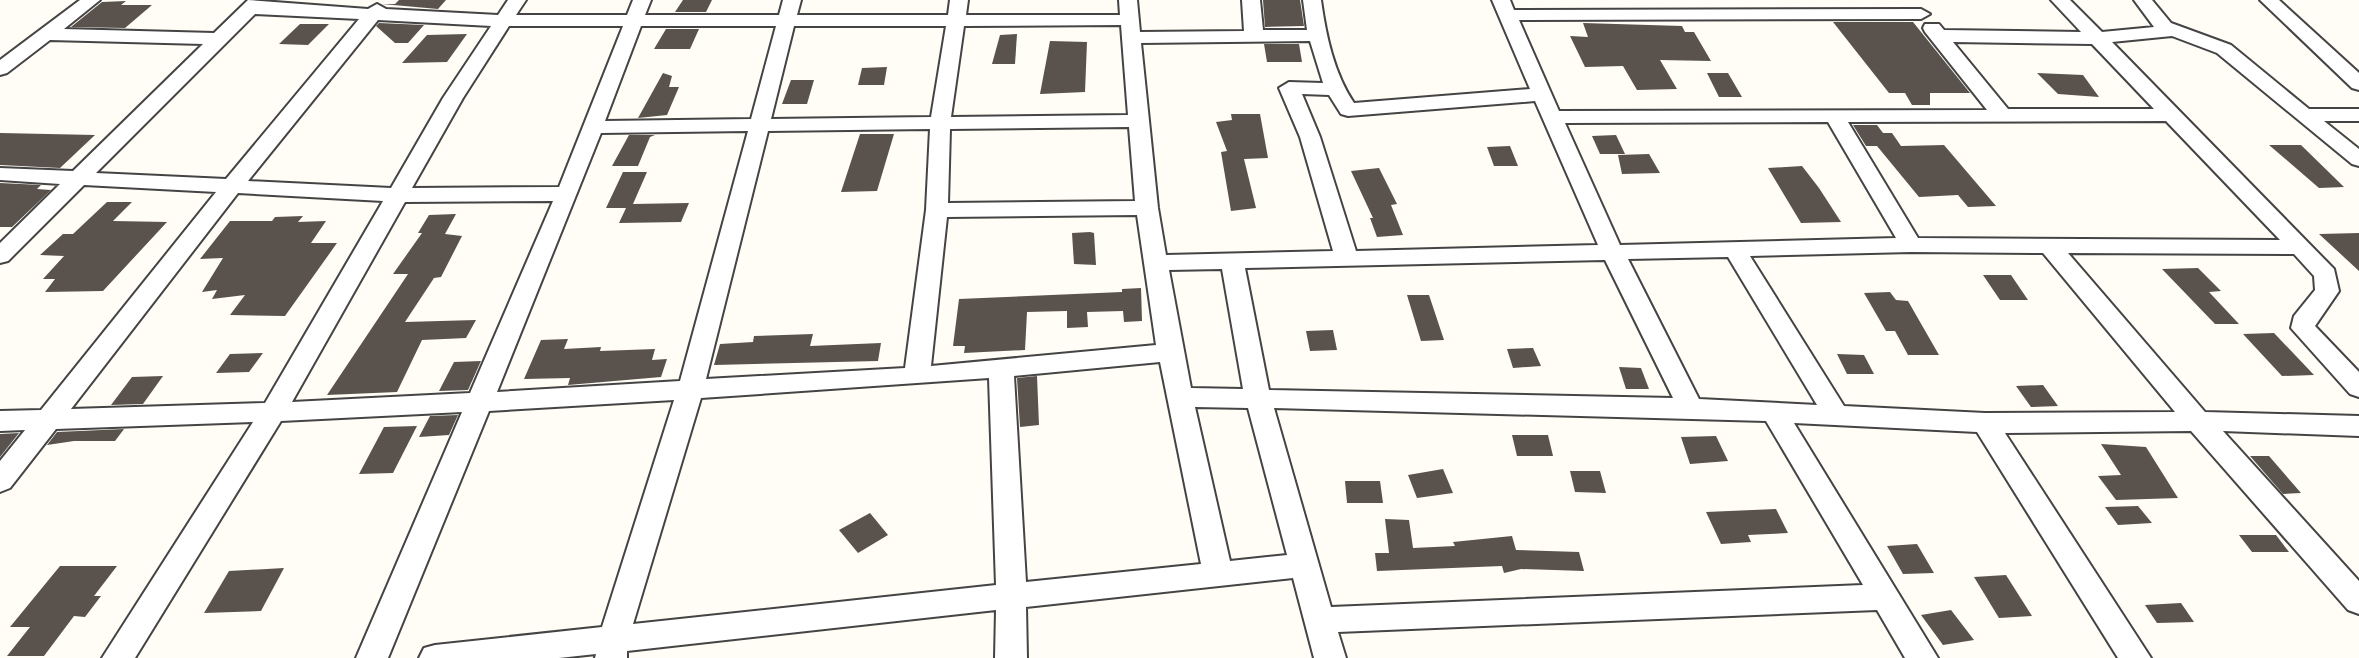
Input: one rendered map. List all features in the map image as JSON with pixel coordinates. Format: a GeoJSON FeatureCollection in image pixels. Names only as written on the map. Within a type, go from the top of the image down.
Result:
{"type":"FeatureCollection","features":[{"type":"Feature","properties":{"kind":"street"},"geometry":{"type":"LineString","coordinates":[[0,69],[91,0]]}},
{"type":"Feature","properties":{"kind":"street"},"geometry":{"type":"LineString","coordinates":[[372,658],[567,194],[642,0]]}},
{"type":"Feature","properties":{"kind":"street"},"geometry":{"type":"LineString","coordinates":[[917,376],[937,210],[940,122],[959,0]]}},
{"type":"Feature","properties":{"kind":"street"},"geometry":{"type":"LineString","coordinates":[[1251,0],[1254,36]]}},
{"type":"Feature","properties":{"kind":"street"},"geometry":{"type":"LineString","coordinates":[[1312,0],[1317,34],[1335,89],[1348,110],[1542,94]]}},
{"type":"Feature","properties":{"kind":"street"},"geometry":{"type":"LineString","coordinates":[[2060,0],[2303,247],[2326,274],[2329,282],[2327,290],[2303,322],[2304,328],[2359,388]]}},
{"type":"Feature","properties":{"kind":"street"},"geometry":{"type":"LineString","coordinates":[[2143,0],[2154,17],[2170,31],[2224,49],[2359,160]]}},
{"type":"Feature","properties":{"kind":"street"},"geometry":{"type":"LineString","coordinates":[[2269,0],[2359,84]]}},
{"type":"Feature","properties":{"kind":"street"},"geometry":{"type":"LineString","coordinates":[[0,256],[254,4],[510,10],[633,22],[788,11],[954,22],[1130,19],[1254,36],[1317,34]]}},
{"type":"Feature","properties":{"kind":"street"},"geometry":{"type":"LineString","coordinates":[[1691,408],[1612,251],[1504,8],[1916,7],[2001,115]]}},
{"type":"Feature","properties":{"kind":"street"},"geometry":{"type":"LineString","coordinates":[[0,481],[233,185],[377,8]]}},
{"type":"Feature","properties":{"kind":"street"},"geometry":{"type":"LineString","coordinates":[[118,658],[272,412],[453,98],[510,10]]}},
{"type":"Feature","properties":{"kind":"street"},"geometry":{"type":"LineString","coordinates":[[612,649],[691,387],[788,11]]}},
{"type":"Feature","properties":{"kind":"street"},"geometry":{"type":"LineString","coordinates":[[1130,19],[1154,263],[1170,352],[1218,573]]}},
{"type":"Feature","properties":{"kind":"street"},"geometry":{"type":"LineString","coordinates":[[1938,36],[2097,38],[2170,31]]}},
{"type":"Feature","properties":{"kind":"street"},"geometry":{"type":"LineString","coordinates":[[48,34],[216,39]]}},
{"type":"Feature","properties":{"kind":"street"},"geometry":{"type":"LineString","coordinates":[[1335,89],[1289,88],[1310,137],[1347,260]]}},
{"type":"Feature","properties":{"kind":"street"},"geometry":{"type":"LineString","coordinates":[[1553,117],[2174,115]]}},
{"type":"Feature","properties":{"kind":"street"},"geometry":{"type":"LineString","coordinates":[[2306,115],[2359,116]]}},
{"type":"Feature","properties":{"kind":"street"},"geometry":{"type":"LineString","coordinates":[[1834,116],[1911,245]]}},
{"type":"Feature","properties":{"kind":"street"},"geometry":{"type":"LineString","coordinates":[[594,128],[1138,121]]}},
{"type":"Feature","properties":{"kind":"street"},"geometry":{"type":"LineString","coordinates":[[0,174],[397,195],[567,194]]}},
{"type":"Feature","properties":{"kind":"street"},"geometry":{"type":"LineString","coordinates":[[937,210],[1147,208]]}},
{"type":"Feature","properties":{"kind":"street"},"geometry":{"type":"LineString","coordinates":[[1154,263],[1911,245],[2303,247]]}},
{"type":"Feature","properties":{"kind":"street"},"geometry":{"type":"LineString","coordinates":[[2049,245],[2198,421],[2359,601]]}},
{"type":"Feature","properties":{"kind":"street"},"geometry":{"type":"LineString","coordinates":[[1734,248],[1836,415]]}},
{"type":"Feature","properties":{"kind":"street"},"geometry":{"type":"LineString","coordinates":[[1232,262],[1248,357],[1302,565],[1330,658]]}},
{"type":"Feature","properties":{"kind":"street"},"geometry":{"type":"LineString","coordinates":[[0,421],[478,402],[691,387],[917,376],[1170,352]]}},
{"type":"Feature","properties":{"kind":"street"},"geometry":{"type":"LineString","coordinates":[[1001,369],[1011,658]]}},
{"type":"Feature","properties":{"kind":"street"},"geometry":{"type":"LineString","coordinates":[[1180,397],[1691,408],[1985,423],[2198,421],[2359,426]]}},
{"type":"Feature","properties":{"kind":"street"},"geometry":{"type":"LineString","coordinates":[[1774,412],[1922,658]]}},
{"type":"Feature","properties":{"kind":"street"},"geometry":{"type":"LineString","coordinates":[[1985,423],[2135,658]]}},
{"type":"Feature","properties":{"kind":"street"},"geometry":{"type":"LineString","coordinates":[[435,658],[612,649],[1011,598],[1302,565]]}},
{"type":"Feature","properties":{"kind":"street"},"geometry":{"type":"LineString","coordinates":[[1317,620],[1884,597]]}},
{"type":"Feature","properties":{"kind":"building"},"geometry":{"type":"Polygon","coordinates":[[[399,0],[446,0],[438,9],[382,4],[395,4],[399,0]]]}},
{"type":"Feature","properties":{"kind":"building"},"geometry":{"type":"Polygon","coordinates":[[[683,0],[712,0],[706,12],[675,12],[683,0]]]}},
{"type":"Feature","properties":{"kind":"building"},"geometry":{"type":"Polygon","coordinates":[[[1263,0],[1300,0],[1304,26],[1265,27],[1263,0]]]}},
{"type":"Feature","properties":{"kind":"building"},"geometry":{"type":"Polygon","coordinates":[[[126,1],[121,5],[152,5],[125,28],[71,27],[102,2],[126,1]]]}},
{"type":"Feature","properties":{"kind":"building"},"geometry":{"type":"Polygon","coordinates":[[[1833,22],[1913,22],[1970,93],[1930,93],[1930,105],[1912,105],[1905,93],[1889,93],[1833,22]]]}},
{"type":"Feature","properties":{"kind":"building"},"geometry":{"type":"Polygon","coordinates":[[[379,23],[424,25],[408,43],[395,43],[376,26],[379,23]]]}},
{"type":"Feature","properties":{"kind":"building"},"geometry":{"type":"Polygon","coordinates":[[[1583,23],[1682,26],[1685,32],[1694,32],[1711,61],[1660,60],[1677,89],[1637,90],[1623,66],[1585,67],[1570,36],[1588,37],[1583,23]]]}},
{"type":"Feature","properties":{"kind":"building"},"geometry":{"type":"Polygon","coordinates":[[[300,24],[329,24],[308,45],[279,44],[300,24]]]}},
{"type":"Feature","properties":{"kind":"building"},"geometry":{"type":"Polygon","coordinates":[[[666,29],[699,29],[690,49],[654,49],[666,29]]]}},
{"type":"Feature","properties":{"kind":"building"},"geometry":{"type":"Polygon","coordinates":[[[467,34],[447,62],[402,63],[427,35],[467,34]]]}},
{"type":"Feature","properties":{"kind":"building"},"geometry":{"type":"Polygon","coordinates":[[[1017,34],[1015,64],[992,64],[1000,35],[1017,34]]]}},
{"type":"Feature","properties":{"kind":"building"},"geometry":{"type":"Polygon","coordinates":[[[1050,41],[1087,42],[1085,92],[1040,94],[1050,41]]]}},
{"type":"Feature","properties":{"kind":"building"},"geometry":{"type":"Polygon","coordinates":[[[1264,44],[1299,44],[1302,62],[1267,62],[1264,44]]]}},
{"type":"Feature","properties":{"kind":"building"},"geometry":{"type":"Polygon","coordinates":[[[887,67],[884,85],[858,85],[862,68],[887,67]]]}},
{"type":"Feature","properties":{"kind":"building"},"geometry":{"type":"Polygon","coordinates":[[[663,73],[672,76],[669,87],[679,87],[667,115],[638,118],[663,73]]]}},
{"type":"Feature","properties":{"kind":"building"},"geometry":{"type":"Polygon","coordinates":[[[1707,73],[1728,73],[1742,97],[1719,97],[1707,73]]]}},
{"type":"Feature","properties":{"kind":"building"},"geometry":{"type":"Polygon","coordinates":[[[2037,73],[2083,75],[2099,97],[2058,94],[2037,73]]]}},
{"type":"Feature","properties":{"kind":"building"},"geometry":{"type":"Polygon","coordinates":[[[791,80],[814,80],[807,104],[782,104],[791,80]]]}},
{"type":"Feature","properties":{"kind":"building"},"geometry":{"type":"Polygon","coordinates":[[[1231,114],[1260,114],[1268,158],[1244,159],[1256,208],[1231,211],[1221,152],[1227,151],[1216,122],[1232,120],[1231,114]]]}},
{"type":"Feature","properties":{"kind":"building"},"geometry":{"type":"Polygon","coordinates":[[[1853,125],[1877,125],[1883,133],[1892,133],[1901,146],[1944,145],[1996,206],[1968,207],[1958,195],[1919,197],[1877,146],[1866,146],[1853,125]]]}},
{"type":"Feature","properties":{"kind":"building"},"geometry":{"type":"Polygon","coordinates":[[[0,133],[95,135],[60,168],[0,165],[0,133]]]}},
{"type":"Feature","properties":{"kind":"building"},"geometry":{"type":"Polygon","coordinates":[[[860,134],[894,134],[877,191],[841,192],[860,134]]]}},
{"type":"Feature","properties":{"kind":"building"},"geometry":{"type":"Polygon","coordinates":[[[629,135],[655,135],[650,137],[638,166],[612,166],[629,135]]]}},
{"type":"Feature","properties":{"kind":"building"},"geometry":{"type":"Polygon","coordinates":[[[1616,135],[1625,154],[1600,154],[1592,136],[1616,135]]]}},
{"type":"Feature","properties":{"kind":"building"},"geometry":{"type":"Polygon","coordinates":[[[2269,145],[2301,145],[2344,187],[2319,188],[2269,145]]]}},
{"type":"Feature","properties":{"kind":"building"},"geometry":{"type":"Polygon","coordinates":[[[1510,146],[1518,166],[1494,166],[1487,147],[1510,146]]]}},
{"type":"Feature","properties":{"kind":"building"},"geometry":{"type":"Polygon","coordinates":[[[1649,154],[1660,173],[1622,174],[1618,155],[1649,154]]]}},
{"type":"Feature","properties":{"kind":"building"},"geometry":{"type":"Polygon","coordinates":[[[1802,166],[1841,222],[1801,223],[1768,168],[1802,166]]]}},
{"type":"Feature","properties":{"kind":"building"},"geometry":{"type":"Polygon","coordinates":[[[1379,168],[1397,204],[1391,205],[1403,235],[1377,237],[1370,218],[1373,218],[1351,171],[1379,168]]]}},
{"type":"Feature","properties":{"kind":"building"},"geometry":{"type":"Polygon","coordinates":[[[623,172],[647,172],[633,204],[689,203],[681,222],[619,223],[626,208],[606,208],[623,172]]]}},
{"type":"Feature","properties":{"kind":"building"},"geometry":{"type":"Polygon","coordinates":[[[0,183],[41,185],[37,189],[51,190],[12,227],[0,227],[0,183]]]}},
{"type":"Feature","properties":{"kind":"building"},"geometry":{"type":"Polygon","coordinates":[[[107,202],[132,202],[113,221],[167,222],[103,291],[45,292],[55,279],[43,279],[64,256],[40,255],[63,234],[73,234],[107,202]]]}},
{"type":"Feature","properties":{"kind":"building"},"geometry":{"type":"Polygon","coordinates":[[[456,214],[445,234],[462,236],[441,277],[434,278],[405,322],[476,320],[466,338],[422,340],[397,392],[327,395],[408,274],[393,274],[422,233],[418,233],[429,215],[456,214]]]}},
{"type":"Feature","properties":{"kind":"building"},"geometry":{"type":"Polygon","coordinates":[[[303,216],[298,222],[326,221],[311,243],[337,243],[285,316],[230,315],[245,295],[212,299],[217,290],[202,292],[223,258],[200,259],[230,221],[272,221],[275,217],[303,216]]]}},
{"type":"Feature","properties":{"kind":"building"},"geometry":{"type":"Polygon","coordinates":[[[1072,233],[1094,233],[1096,265],[1074,264],[1072,233]]]}},
{"type":"Feature","properties":{"kind":"building"},"geometry":{"type":"Polygon","coordinates":[[[2359,233],[2359,271],[2319,234],[2359,233]]]}},
{"type":"Feature","properties":{"kind":"building"},"geometry":{"type":"Polygon","coordinates":[[[2198,268],[2221,291],[2209,292],[2239,324],[2215,324],[2162,269],[2198,268]]]}},
{"type":"Feature","properties":{"kind":"building"},"geometry":{"type":"Polygon","coordinates":[[[1983,275],[2011,275],[2028,300],[2000,300],[1983,275]]]}},
{"type":"Feature","properties":{"kind":"building"},"geometry":{"type":"Polygon","coordinates":[[[1141,288],[1142,321],[1124,322],[1123,311],[1087,312],[1088,327],[1067,328],[1067,311],[1027,312],[1025,350],[964,353],[965,346],[953,346],[959,299],[1122,292],[1122,289],[1141,288]]]}},
{"type":"Feature","properties":{"kind":"building"},"geometry":{"type":"Polygon","coordinates":[[[1890,292],[1896,300],[1908,301],[1939,355],[1908,355],[1895,331],[1886,331],[1864,293],[1890,292]]]}},
{"type":"Feature","properties":{"kind":"building"},"geometry":{"type":"Polygon","coordinates":[[[1407,295],[1429,295],[1444,340],[1421,341],[1407,295]]]}},
{"type":"Feature","properties":{"kind":"building"},"geometry":{"type":"Polygon","coordinates":[[[1333,330],[1337,350],[1310,351],[1306,331],[1333,330]]]}},
{"type":"Feature","properties":{"kind":"building"},"geometry":{"type":"Polygon","coordinates":[[[2274,333],[2314,375],[2282,376],[2243,334],[2274,333]]]}},
{"type":"Feature","properties":{"kind":"building"},"geometry":{"type":"Polygon","coordinates":[[[813,334],[810,346],[881,343],[878,361],[714,365],[720,344],[753,342],[754,336],[813,334]]]}},
{"type":"Feature","properties":{"kind":"building"},"geometry":{"type":"Polygon","coordinates":[[[568,339],[564,349],[655,349],[652,360],[667,359],[661,377],[568,385],[570,378],[524,379],[541,340],[568,339]]]}},
{"type":"Feature","properties":{"kind":"building"},"geometry":{"type":"Polygon","coordinates":[[[1533,348],[1541,366],[1513,368],[1507,349],[1533,348]]]}},
{"type":"Feature","properties":{"kind":"building"},"geometry":{"type":"Polygon","coordinates":[[[263,353],[249,372],[216,373],[230,354],[263,353]]]}},
{"type":"Feature","properties":{"kind":"building"},"geometry":{"type":"Polygon","coordinates":[[[1837,354],[1864,355],[1874,374],[1847,374],[1837,354]]]}},
{"type":"Feature","properties":{"kind":"building"},"geometry":{"type":"Polygon","coordinates":[[[481,361],[468,390],[439,391],[454,362],[481,361]]]}},
{"type":"Feature","properties":{"kind":"building"},"geometry":{"type":"Polygon","coordinates":[[[1619,367],[1641,368],[1649,389],[1626,389],[1619,367]]]}},
{"type":"Feature","properties":{"kind":"building"},"geometry":{"type":"Polygon","coordinates":[[[163,376],[143,404],[111,405],[132,377],[163,376]]]}},
{"type":"Feature","properties":{"kind":"building"},"geometry":{"type":"Polygon","coordinates":[[[1037,376],[1039,425],[1020,427],[1017,378],[1037,376]]]}},
{"type":"Feature","properties":{"kind":"building"},"geometry":{"type":"Polygon","coordinates":[[[2043,385],[2058,406],[2031,407],[2016,386],[2043,385]]]}},
{"type":"Feature","properties":{"kind":"building"},"geometry":{"type":"Polygon","coordinates":[[[458,415],[449,435],[419,437],[430,416],[458,415]]]}},
{"type":"Feature","properties":{"kind":"building"},"geometry":{"type":"Polygon","coordinates":[[[417,426],[393,473],[359,474],[384,427],[417,426]]]}},
{"type":"Feature","properties":{"kind":"building"},"geometry":{"type":"Polygon","coordinates":[[[124,429],[115,441],[74,441],[47,445],[57,432],[124,429]]]}},
{"type":"Feature","properties":{"kind":"building"},"geometry":{"type":"Polygon","coordinates":[[[19,433],[0,457],[0,434],[19,433]]]}},
{"type":"Feature","properties":{"kind":"building"},"geometry":{"type":"Polygon","coordinates":[[[1512,435],[1548,435],[1553,456],[1517,456],[1512,435]]]}},
{"type":"Feature","properties":{"kind":"building"},"geometry":{"type":"Polygon","coordinates":[[[1716,436],[1728,461],[1690,464],[1681,437],[1716,436]]]}},
{"type":"Feature","properties":{"kind":"building"},"geometry":{"type":"Polygon","coordinates":[[[2101,444],[2146,447],[2178,498],[2116,500],[2098,476],[2121,475],[2101,444]]]}},
{"type":"Feature","properties":{"kind":"building"},"geometry":{"type":"Polygon","coordinates":[[[2250,456],[2269,456],[2301,493],[2283,494],[2250,456]]]}},
{"type":"Feature","properties":{"kind":"building"},"geometry":{"type":"Polygon","coordinates":[[[1443,469],[1453,493],[1417,498],[1408,475],[1443,469]]]}},
{"type":"Feature","properties":{"kind":"building"},"geometry":{"type":"Polygon","coordinates":[[[1570,471],[1600,471],[1606,493],[1575,492],[1570,471]]]}},
{"type":"Feature","properties":{"kind":"building"},"geometry":{"type":"Polygon","coordinates":[[[1345,481],[1380,481],[1383,503],[1347,503],[1345,481]]]}},
{"type":"Feature","properties":{"kind":"building"},"geometry":{"type":"Polygon","coordinates":[[[2138,506],[2152,523],[2118,525],[2105,507],[2138,506]]]}},
{"type":"Feature","properties":{"kind":"building"},"geometry":{"type":"Polygon","coordinates":[[[1776,509],[1788,533],[1748,535],[1751,542],[1721,544],[1706,512],[1776,509]]]}},
{"type":"Feature","properties":{"kind":"building"},"geometry":{"type":"Polygon","coordinates":[[[870,513],[888,535],[858,553],[839,530],[870,513]]]}},
{"type":"Feature","properties":{"kind":"building"},"geometry":{"type":"Polygon","coordinates":[[[1385,519],[1409,520],[1413,548],[1455,546],[1453,542],[1512,536],[1516,550],[1579,552],[1584,571],[1521,569],[1504,573],[1502,566],[1377,571],[1375,553],[1389,553],[1385,519]]]}},
{"type":"Feature","properties":{"kind":"building"},"geometry":{"type":"Polygon","coordinates":[[[2239,535],[2276,535],[2289,552],[2252,552],[2239,535]]]}},
{"type":"Feature","properties":{"kind":"building"},"geometry":{"type":"Polygon","coordinates":[[[1917,544],[1934,573],[1903,574],[1887,546],[1917,544]]]}},
{"type":"Feature","properties":{"kind":"building"},"geometry":{"type":"Polygon","coordinates":[[[60,566],[117,566],[94,596],[101,596],[85,617],[74,616],[44,656],[7,656],[30,627],[10,627],[60,566]]]}},
{"type":"Feature","properties":{"kind":"building"},"geometry":{"type":"Polygon","coordinates":[[[284,568],[261,611],[204,613],[229,571],[284,568]]]}},
{"type":"Feature","properties":{"kind":"building"},"geometry":{"type":"Polygon","coordinates":[[[2006,575],[2032,616],[1999,618],[1974,577],[2006,575]]]}},
{"type":"Feature","properties":{"kind":"building"},"geometry":{"type":"Polygon","coordinates":[[[2181,603],[2194,622],[2157,623],[2145,605],[2181,603]]]}},
{"type":"Feature","properties":{"kind":"building"},"geometry":{"type":"Polygon","coordinates":[[[1951,610],[1974,640],[1943,645],[1921,615],[1951,610]]]}}]}
